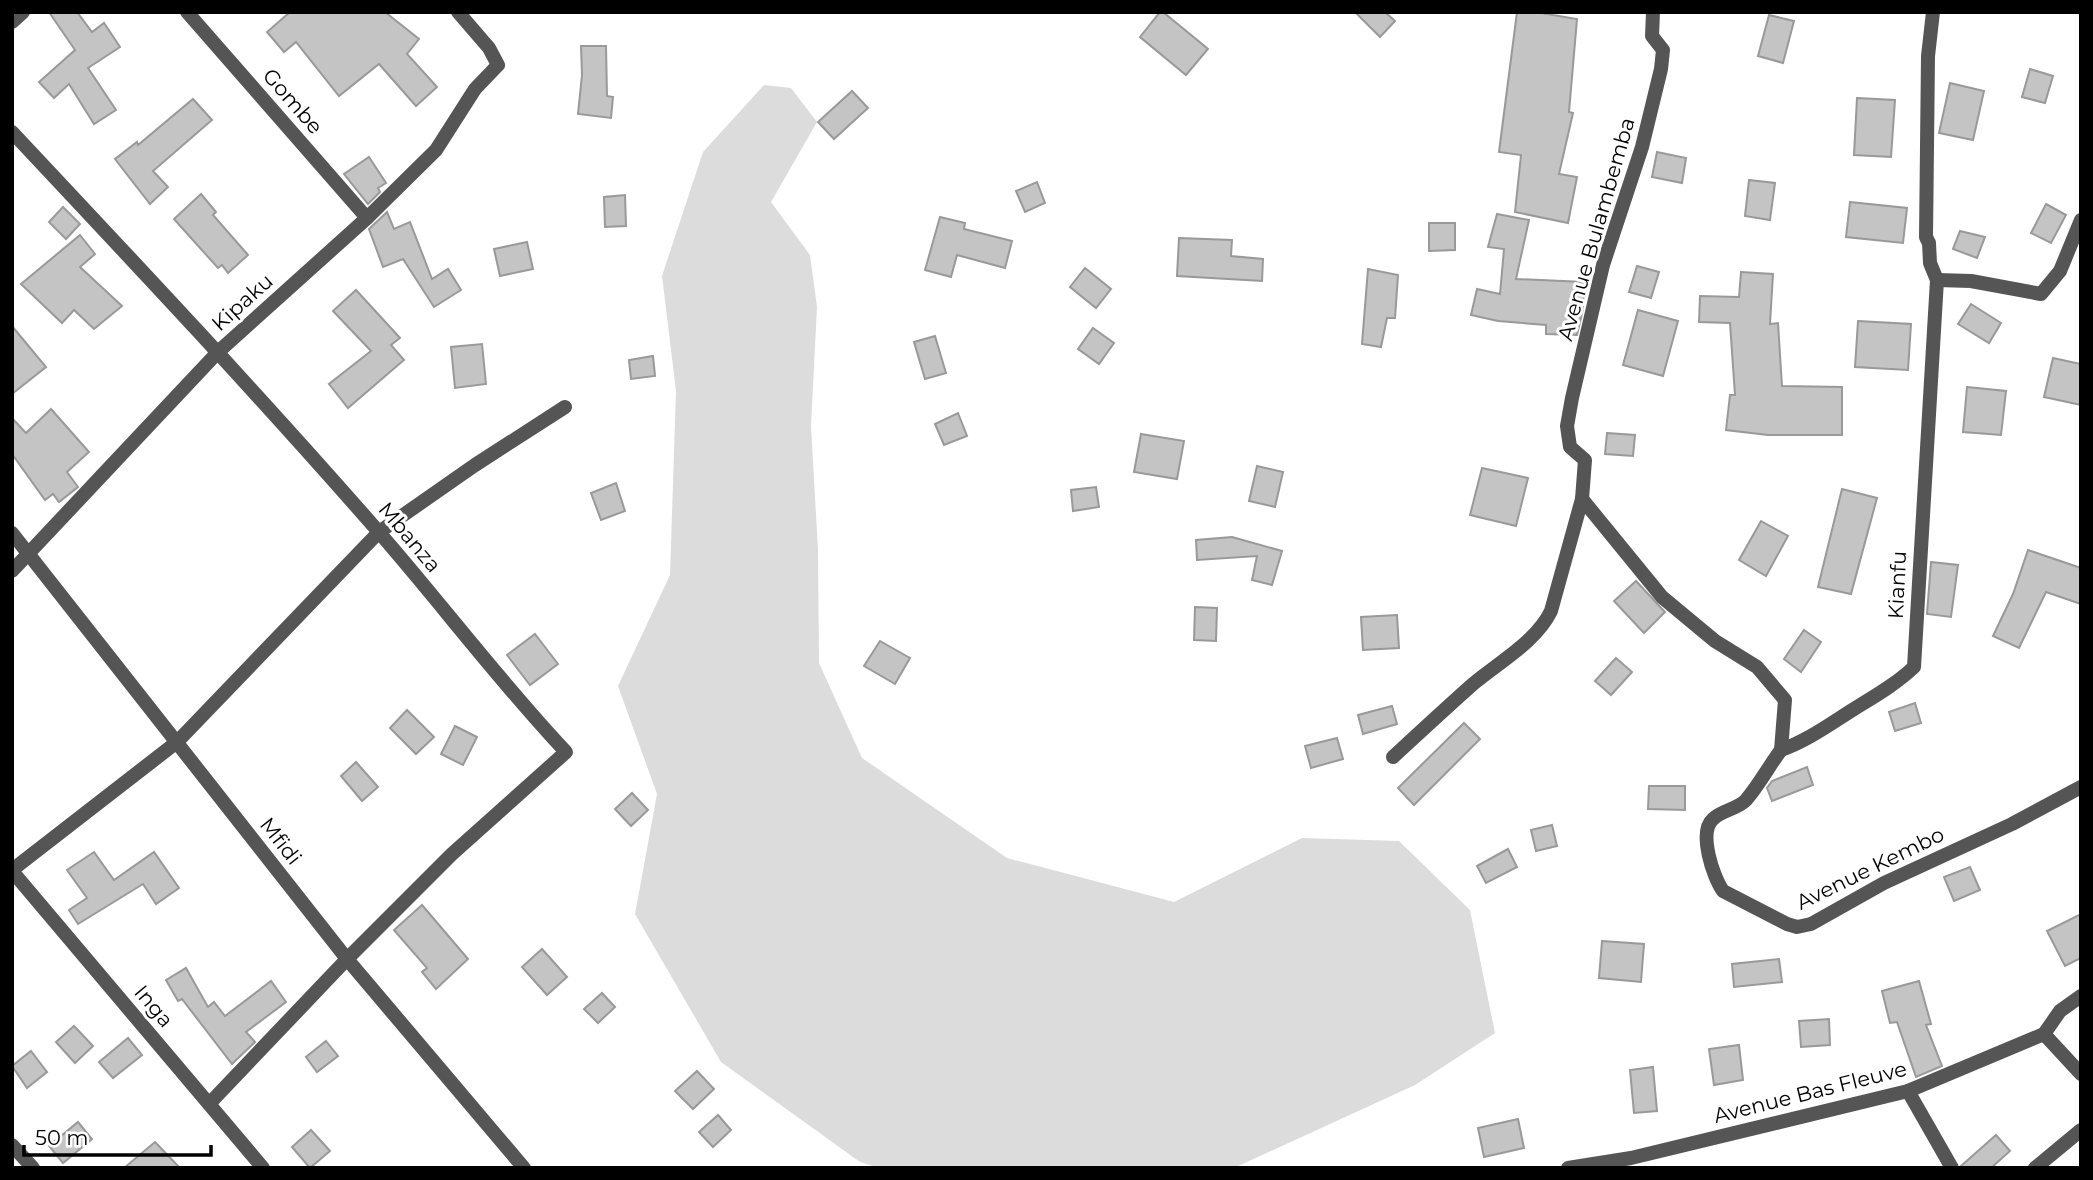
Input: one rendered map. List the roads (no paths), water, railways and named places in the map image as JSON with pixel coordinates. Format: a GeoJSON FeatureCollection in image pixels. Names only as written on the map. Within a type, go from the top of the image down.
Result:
{"type":"FeatureCollection","features":[{"type":"Feature","properties":{"kind":"street"},"geometry":{"type":"LineString","coordinates":[[12,22],[23,12]]}},
{"type":"Feature","properties":{"kind":"street","name":"Gombe"},"geometry":{"type":"LineString","coordinates":[[187,12],[367,218]]}},
{"type":"Feature","properties":{"kind":"street","name":"Kipaku"},"geometry":{"type":"LineString","coordinates":[[12,571],[218,352],[367,218],[436,150],[475,89],[498,65],[489,48],[458,12]]}},
{"type":"Feature","properties":{"kind":"street","name":"Avenue Bulambemba"},"geometry":{"type":"LineString","coordinates":[[1393,757],[1545,623],[1551,611],[1582,499],[1585,460],[1570,447],[1567,426],[1603,265],[1642,147],[1661,69],[1663,50],[1652,36],[1653,12]]}},
{"type":"Feature","properties":{"kind":"street","name":"Kianfu"},"geometry":{"type":"LineString","coordinates":[[1781,750],[1819,732],[1900,680],[1914,667],[1937,280],[1930,263],[1926,237],[1928,56],[1933,12]]}},
{"type":"Feature","properties":{"kind":"street","name":"Mbanza"},"geometry":{"type":"LineString","coordinates":[[12,132],[218,352],[379,532],[566,752],[452,854],[347,959]]}},
{"type":"Feature","properties":{"kind":"street"},"geometry":{"type":"LineString","coordinates":[[1937,280],[1971,281],[2041,294],[2060,271],[2081,220]]}},
{"type":"Feature","properties":{"kind":"street"},"geometry":{"type":"LineString","coordinates":[[12,871],[177,742],[379,532],[565,407]]}},
{"type":"Feature","properties":{"kind":"street"},"geometry":{"type":"LineString","coordinates":[[1582,499],[1662,597],[1715,640],[1757,667],[1785,700],[1781,750]]}},
{"type":"Feature","properties":{"kind":"street","name":"Mfidi"},"geometry":{"type":"LineString","coordinates":[[12,533],[347,959],[524,1168]]}},
{"type":"Feature","properties":{"kind":"street","name":"Avenue Kembo"},"geometry":{"type":"LineString","coordinates":[[1781,750],[1744,802],[1711,820],[1706,828],[1707,846],[1716,882],[1723,891],[1797,927],[1811,924],[1884,883],[2012,824],[2081,787]]}},
{"type":"Feature","properties":{"kind":"street","name":"Inga"},"geometry":{"type":"LineString","coordinates":[[12,871],[263,1168]]}},
{"type":"Feature","properties":{"kind":"street"},"geometry":{"type":"LineString","coordinates":[[209,1104],[347,959]]}},
{"type":"Feature","properties":{"kind":"street","name":"Avenue Bas Fleuve"},"geometry":{"type":"LineString","coordinates":[[1568,1168],[1635,1163],[1908,1091],[2044,1034],[2060,1012],[2081,996]]}},
{"type":"Feature","properties":{"kind":"street"},"geometry":{"type":"LineString","coordinates":[[2044,1034],[2081,1074]]}},
{"type":"Feature","properties":{"kind":"street"},"geometry":{"type":"LineString","coordinates":[[1908,1091],[1952,1168]]}},
{"type":"Feature","properties":{"kind":"street"},"geometry":{"type":"LineString","coordinates":[[2035,1168],[2081,1130]]}},
{"type":"Feature","properties":{"kind":"street"},"geometry":{"type":"LineString","coordinates":[[12,1145],[33,1168]]}}]}
